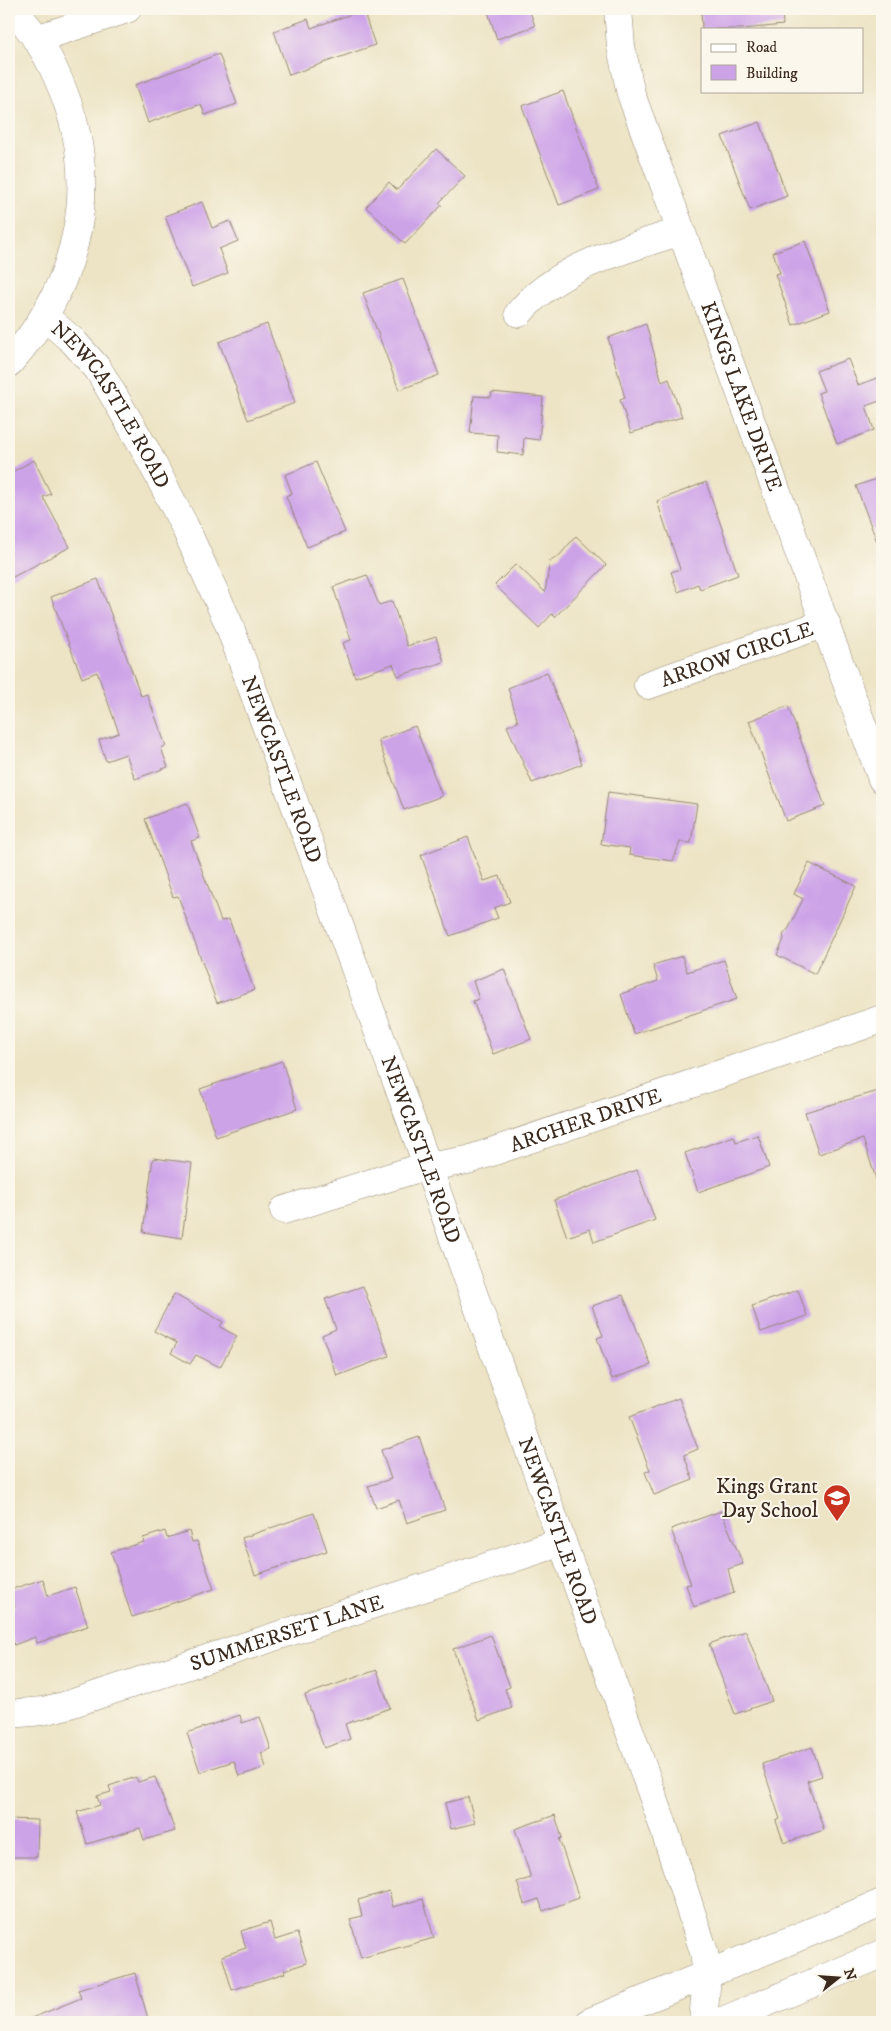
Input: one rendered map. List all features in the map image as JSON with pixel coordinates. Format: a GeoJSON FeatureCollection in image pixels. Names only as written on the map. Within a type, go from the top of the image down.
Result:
{"type":"FeatureCollection","features":[{"type":"Feature","properties":{"kind":"street"},"geometry":{"type":"LineString","coordinates":[[9,364],[30,340],[45,317],[69,264],[79,226],[82,186],[79,147],[68,102],[52,66],[36,39],[11,9]]}},
{"type":"Feature","properties":{"kind":"street"},"geometry":{"type":"LineString","coordinates":[[36,39],[127,9]]}},
{"type":"Feature","properties":{"kind":"street","name":"KINGS LAKE DRIVE"},"geometry":{"type":"LineString","coordinates":[[618,9],[621,47],[631,94],[882,779]]}},
{"type":"Feature","properties":{"kind":"street"},"geometry":{"type":"LineString","coordinates":[[520,313],[533,297],[557,278],[623,250],[681,231]]}},
{"type":"Feature","properties":{"kind":"street","name":"NEWCASTLE ROAD"},"geometry":{"type":"LineString","coordinates":[[45,317],[73,341],[98,369],[145,449],[188,533],[228,622],[266,721],[428,1167],[660,1816],[704,1952],[707,1976],[703,2022]]}},
{"type":"Feature","properties":{"kind":"street","name":"ARROW CIRCLE"},"geometry":{"type":"LineString","coordinates":[[648,685],[826,623]]}},
{"type":"Feature","properties":{"kind":"street","name":"ARCHER DRIVE"},"geometry":{"type":"LineString","coordinates":[[284,1210],[428,1167],[468,1160],[882,1019]]}},
{"type":"Feature","properties":{"kind":"street","name":"SUMMERSET LANE"},"geometry":{"type":"LineString","coordinates":[[9,1714],[43,1711],[67,1705],[562,1542]]}},
{"type":"Feature","properties":{"kind":"street"},"geometry":{"type":"LineString","coordinates":[[590,2022],[707,1976],[882,1903]]}},
{"type":"Feature","properties":{"kind":"street"},"geometry":{"type":"LineString","coordinates":[[720,2022],[882,1954]]}},
{"type":"Feature","properties":{"kind":"building"},"geometry":{"type":"Polygon","coordinates":[[[487,9],[529,9],[535,26],[497,39],[487,9]]]}},
{"type":"Feature","properties":{"kind":"building"},"geometry":{"type":"Polygon","coordinates":[[[701,9],[782,9],[783,25],[753,28],[702,28],[701,9]]]}},
{"type":"Feature","properties":{"kind":"building"},"geometry":{"type":"Polygon","coordinates":[[[363,10],[375,45],[289,75],[274,31],[308,19],[311,28],[363,10]]]}},
{"type":"Feature","properties":{"kind":"building"},"geometry":{"type":"Polygon","coordinates":[[[219,54],[237,104],[205,115],[201,104],[148,123],[135,85],[219,54]]]}},
{"type":"Feature","properties":{"kind":"building"},"geometry":{"type":"Polygon","coordinates":[[[563,91],[599,190],[559,205],[522,106],[563,91]]]}},
{"type":"Feature","properties":{"kind":"building"},"geometry":{"type":"Polygon","coordinates":[[[760,122],[787,196],[750,210],[722,136],[760,122]]]}},
{"type":"Feature","properties":{"kind":"building"},"geometry":{"type":"Polygon","coordinates":[[[436,149],[465,176],[439,203],[442,205],[405,244],[366,207],[389,182],[397,190],[436,149]]]}},
{"type":"Feature","properties":{"kind":"building"},"geometry":{"type":"Polygon","coordinates":[[[202,202],[212,228],[230,221],[238,241],[219,249],[228,273],[192,287],[165,216],[202,202]]]}},
{"type":"Feature","properties":{"kind":"building"},"geometry":{"type":"Polygon","coordinates":[[[805,241],[830,311],[793,325],[775,274],[780,273],[773,252],[805,241]]]}},
{"type":"Feature","properties":{"kind":"building"},"geometry":{"type":"Polygon","coordinates":[[[403,279],[439,375],[399,390],[363,293],[403,279]]]}},
{"type":"Feature","properties":{"kind":"building"},"geometry":{"type":"Polygon","coordinates":[[[267,324],[295,403],[248,420],[219,342],[267,324]]]}},
{"type":"Feature","properties":{"kind":"building"},"geometry":{"type":"Polygon","coordinates":[[[646,324],[662,382],[669,379],[682,417],[631,433],[620,400],[625,398],[608,338],[646,324]]]}},
{"type":"Feature","properties":{"kind":"building"},"geometry":{"type":"Polygon","coordinates":[[[848,359],[858,385],[882,376],[882,400],[866,406],[874,430],[837,444],[818,393],[824,391],[816,371],[848,359]]]}},
{"type":"Feature","properties":{"kind":"building"},"geometry":{"type":"Polygon","coordinates":[[[492,392],[543,397],[539,440],[524,438],[523,455],[497,452],[498,435],[470,433],[474,396],[491,397],[492,392]]]}},
{"type":"Feature","properties":{"kind":"building"},"geometry":{"type":"Polygon","coordinates":[[[34,460],[51,494],[43,497],[70,547],[9,579],[9,474],[34,460]]]}},
{"type":"Feature","properties":{"kind":"building"},"geometry":{"type":"Polygon","coordinates":[[[316,462],[345,532],[307,547],[286,496],[292,493],[285,475],[316,462]]]}},
{"type":"Feature","properties":{"kind":"building"},"geometry":{"type":"Polygon","coordinates":[[[882,477],[882,550],[880,550],[856,486],[882,477]]]}},
{"type":"Feature","properties":{"kind":"building"},"geometry":{"type":"Polygon","coordinates":[[[706,482],[738,575],[700,589],[698,584],[678,592],[671,572],[680,569],[657,501],[706,482]]]}},
{"type":"Feature","properties":{"kind":"building"},"geometry":{"type":"Polygon","coordinates":[[[576,536],[606,565],[555,617],[552,614],[539,628],[495,585],[516,564],[545,592],[550,561],[559,556],[576,536]]]}},
{"type":"Feature","properties":{"kind":"building"},"geometry":{"type":"Polygon","coordinates":[[[367,575],[379,605],[392,601],[407,646],[436,637],[444,662],[398,676],[393,664],[355,677],[343,643],[351,640],[333,587],[367,575]]]}},
{"type":"Feature","properties":{"kind":"building"},"geometry":{"type":"Polygon","coordinates":[[[98,579],[141,696],[147,694],[166,746],[161,748],[168,767],[135,779],[126,754],[106,761],[99,740],[119,733],[97,672],[82,678],[51,597],[98,579]]]}},
{"type":"Feature","properties":{"kind":"building"},"geometry":{"type":"Polygon","coordinates":[[[547,672],[582,764],[532,783],[507,726],[518,722],[508,688],[547,672]]]}},
{"type":"Feature","properties":{"kind":"building"},"geometry":{"type":"Polygon","coordinates":[[[788,706],[825,806],[786,821],[749,721],[788,706]]]}},
{"type":"Feature","properties":{"kind":"building"},"geometry":{"type":"Polygon","coordinates":[[[415,726],[442,796],[404,810],[378,740],[415,726]]]}},
{"type":"Feature","properties":{"kind":"building"},"geometry":{"type":"Polygon","coordinates":[[[608,792],[697,804],[691,843],[680,842],[673,861],[629,855],[630,848],[601,844],[608,792]]]}},
{"type":"Feature","properties":{"kind":"building"},"geometry":{"type":"Polygon","coordinates":[[[187,803],[200,838],[191,841],[221,921],[229,919],[254,990],[217,1003],[178,896],[173,897],[145,819],[187,803]]]}},
{"type":"Feature","properties":{"kind":"building"},"geometry":{"type":"Polygon","coordinates":[[[468,837],[484,881],[500,876],[510,902],[494,908],[498,918],[450,936],[421,855],[468,837]]]}},
{"type":"Feature","properties":{"kind":"building"},"geometry":{"type":"Polygon","coordinates":[[[809,863],[856,886],[815,974],[777,955],[784,939],[783,935],[789,928],[803,899],[794,894],[809,863]]]}},
{"type":"Feature","properties":{"kind":"building"},"geometry":{"type":"Polygon","coordinates":[[[682,956],[687,972],[724,960],[737,999],[634,1034],[621,994],[658,981],[653,965],[682,956]]]}},
{"type":"Feature","properties":{"kind":"building"},"geometry":{"type":"Polygon","coordinates":[[[504,969],[531,1039],[493,1054],[473,1001],[479,999],[473,981],[504,969]]]}},
{"type":"Feature","properties":{"kind":"building"},"geometry":{"type":"Polygon","coordinates":[[[282,1061],[297,1109],[216,1137],[200,1089],[282,1061]]]}},
{"type":"Feature","properties":{"kind":"building"},"geometry":{"type":"Polygon","coordinates":[[[882,1090],[882,1184],[878,1185],[863,1139],[819,1154],[805,1112],[882,1090]]]}},
{"type":"Feature","properties":{"kind":"building"},"geometry":{"type":"Polygon","coordinates":[[[758,1135],[769,1167],[698,1192],[685,1153],[734,1136],[736,1142],[758,1135]]]}},
{"type":"Feature","properties":{"kind":"building"},"geometry":{"type":"Polygon","coordinates":[[[153,1158],[192,1163],[182,1238],[143,1232],[153,1158]]]}},
{"type":"Feature","properties":{"kind":"building"},"geometry":{"type":"Polygon","coordinates":[[[637,1170],[655,1220],[594,1242],[590,1229],[567,1237],[554,1200],[637,1170]]]}},
{"type":"Feature","properties":{"kind":"building"},"geometry":{"type":"Polygon","coordinates":[[[363,1286],[389,1356],[337,1376],[322,1335],[336,1329],[325,1299],[363,1286]]]}},
{"type":"Feature","properties":{"kind":"building"},"geometry":{"type":"Polygon","coordinates":[[[798,1290],[807,1316],[761,1332],[752,1306],[798,1290]]]}},
{"type":"Feature","properties":{"kind":"building"},"geometry":{"type":"Polygon","coordinates":[[[174,1294],[223,1322],[220,1327],[237,1336],[220,1367],[196,1355],[190,1364],[171,1353],[177,1343],[154,1331],[174,1294]]]}},
{"type":"Feature","properties":{"kind":"building"},"geometry":{"type":"Polygon","coordinates":[[[623,1295],[651,1365],[612,1379],[597,1338],[603,1336],[592,1306],[623,1295]]]}},
{"type":"Feature","properties":{"kind":"building"},"geometry":{"type":"Polygon","coordinates":[[[679,1398],[698,1449],[684,1455],[693,1480],[654,1495],[645,1472],[650,1470],[629,1417],[679,1398]]]}},
{"type":"Feature","properties":{"kind":"building"},"geometry":{"type":"Polygon","coordinates":[[[419,1437],[445,1510],[407,1523],[399,1500],[376,1508],[368,1486],[391,1479],[381,1450],[419,1437]]]}},
{"type":"Feature","properties":{"kind":"building"},"geometry":{"type":"Polygon","coordinates":[[[721,1511],[743,1564],[728,1569],[734,1593],[694,1607],[686,1585],[691,1584],[671,1529],[721,1511]]]}},
{"type":"Feature","properties":{"kind":"building"},"geometry":{"type":"Polygon","coordinates":[[[314,1513],[327,1551],[255,1575],[242,1538],[314,1513]]]}},
{"type":"Feature","properties":{"kind":"building"},"geometry":{"type":"Polygon","coordinates":[[[165,1531],[167,1538],[189,1531],[192,1542],[197,1541],[214,1589],[132,1617],[111,1552],[144,1542],[143,1538],[165,1531]]]}},
{"type":"Feature","properties":{"kind":"building"},"geometry":{"type":"Polygon","coordinates":[[[43,1579],[48,1596],[75,1587],[88,1626],[37,1643],[35,1637],[14,1645],[9,1629],[9,1609],[15,1607],[9,1590],[43,1579]]]}},
{"type":"Feature","properties":{"kind":"building"},"geometry":{"type":"Polygon","coordinates":[[[746,1631],[772,1701],[735,1714],[709,1644],[746,1631]]]}},
{"type":"Feature","properties":{"kind":"building"},"geometry":{"type":"Polygon","coordinates":[[[491,1635],[510,1687],[505,1689],[512,1708],[479,1720],[453,1649],[491,1635]]]}},
{"type":"Feature","properties":{"kind":"building"},"geometry":{"type":"Polygon","coordinates":[[[377,1670],[390,1708],[345,1724],[350,1739],[324,1748],[305,1695],[377,1670]]]}},
{"type":"Feature","properties":{"kind":"building"},"geometry":{"type":"Polygon","coordinates":[[[240,1715],[242,1723],[260,1717],[271,1749],[261,1753],[266,1767],[239,1776],[234,1761],[200,1772],[187,1733],[240,1715]]]}},
{"type":"Feature","properties":{"kind":"building"},"geometry":{"type":"Polygon","coordinates":[[[812,1747],[822,1776],[807,1781],[824,1830],[784,1843],[776,1821],[780,1819],[762,1764],[812,1747]]]}},
{"type":"Feature","properties":{"kind":"building"},"geometry":{"type":"Polygon","coordinates":[[[136,1777],[138,1782],[155,1777],[175,1831],[144,1840],[140,1828],[87,1844],[77,1812],[100,1805],[97,1796],[111,1792],[109,1786],[136,1777]]]}},
{"type":"Feature","properties":{"kind":"building"},"geometry":{"type":"Polygon","coordinates":[[[468,1797],[475,1823],[451,1829],[445,1803],[468,1797]]]}},
{"type":"Feature","properties":{"kind":"building"},"geometry":{"type":"Polygon","coordinates":[[[555,1815],[562,1838],[559,1839],[579,1898],[543,1911],[539,1899],[524,1904],[517,1882],[531,1878],[515,1829],[555,1815]]]}},
{"type":"Feature","properties":{"kind":"building"},"geometry":{"type":"Polygon","coordinates":[[[9,1819],[38,1820],[37,1857],[9,1857],[9,1819]]]}},
{"type":"Feature","properties":{"kind":"building"},"geometry":{"type":"Polygon","coordinates":[[[389,1891],[393,1907],[423,1899],[434,1938],[361,1958],[350,1919],[362,1916],[358,1900],[389,1891]]]}},
{"type":"Feature","properties":{"kind":"building"},"geometry":{"type":"Polygon","coordinates":[[[270,1922],[275,1940],[297,1933],[307,1963],[284,1970],[285,1973],[232,1990],[222,1956],[246,1948],[241,1931],[270,1922]]]}},
{"type":"Feature","properties":{"kind":"building"},"geometry":{"type":"Polygon","coordinates":[[[135,1973],[149,2022],[22,2022],[81,1998],[78,1990],[135,1973]]]}},
{"type":"Feature","properties":{"kind":"place","name":"Kings Grant Day School"},"geometry":{"type":"Point","coordinates":[837,1522]}}]}
